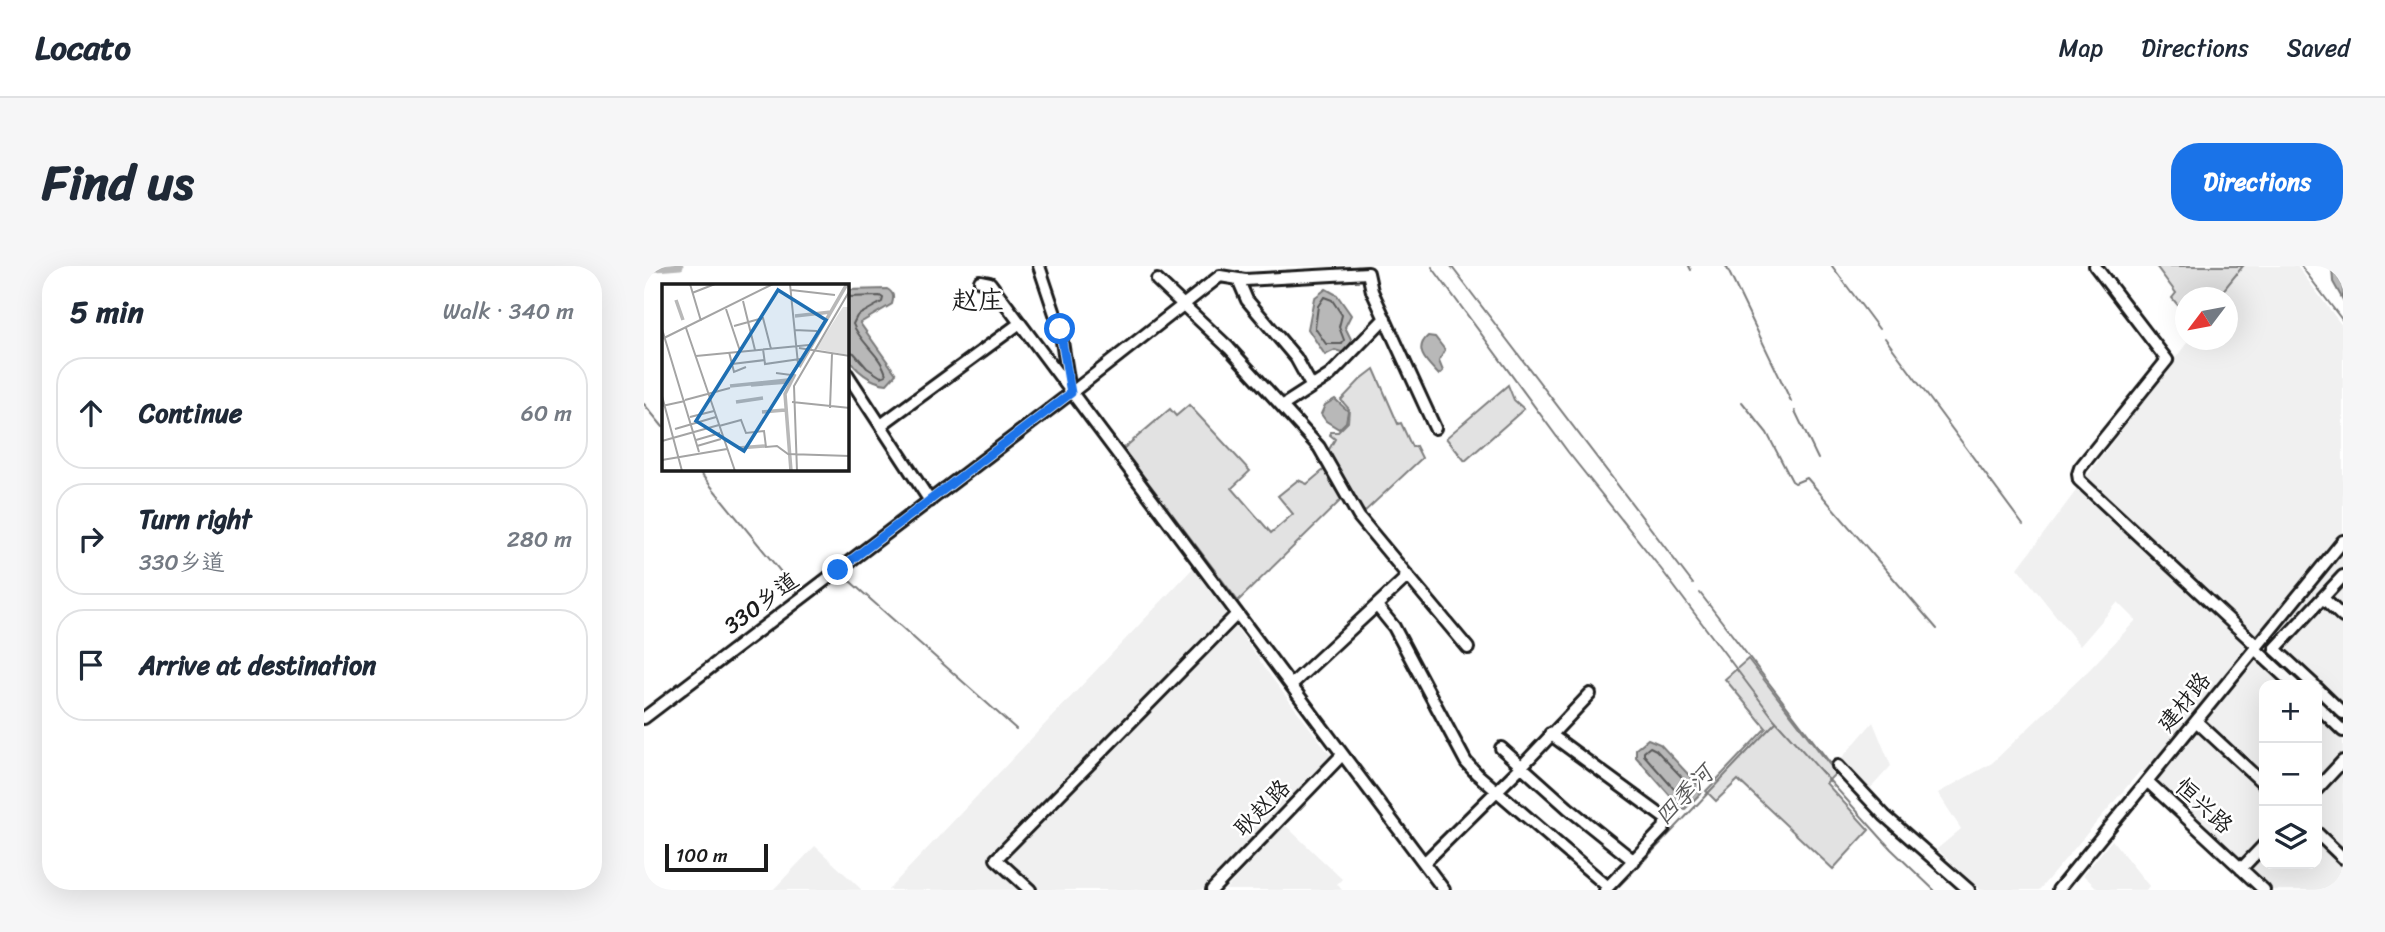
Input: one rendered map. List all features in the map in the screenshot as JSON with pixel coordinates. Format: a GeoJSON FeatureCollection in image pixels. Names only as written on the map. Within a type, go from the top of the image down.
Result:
{"type":"FeatureCollection","features":[{"type":"Feature","properties":{"kind":"street"},"geometry":{"type":"LineString","coordinates":[[1039,266],[1060,329],[1071,393]]}},
{"type":"Feature","properties":{"kind":"street"},"geometry":{"type":"LineString","coordinates":[[2095,266],[2167,360],[2077,474],[2080,480],[2289,680]]}},
{"type":"Feature","properties":{"kind":"street","name":"330乡道"},"geometry":{"type":"LineString","coordinates":[[644,718],[1071,393],[1220,276],[1238,279],[1368,273],[1372,292],[1385,318]]}},
{"type":"Feature","properties":{"kind":"street"},"geometry":{"type":"LineString","coordinates":[[1238,279],[1247,300],[1296,358],[1312,387]]}},
{"type":"Feature","properties":{"kind":"street"},"geometry":{"type":"LineString","coordinates":[[1157,280],[1229,348],[1319,447],[1359,517],[1468,648]]}},
{"type":"Feature","properties":{"kind":"street"},"geometry":{"type":"LineString","coordinates":[[980,281],[990,283],[1424,863],[1438,888]]}},
{"type":"Feature","properties":{"kind":"street"},"geometry":{"type":"LineString","coordinates":[[1282,406],[1336,370],[1385,318],[1435,428]]}},
{"type":"Feature","properties":{"kind":"street"},"geometry":{"type":"LineString","coordinates":[[881,425],[1020,323]]}},
{"type":"Feature","properties":{"kind":"street"},"geometry":{"type":"LineString","coordinates":[[849,377],[930,501]]}},
{"type":"Feature","properties":{"kind":"street","name":"建材路"},"geometry":{"type":"LineString","coordinates":[[2058,890],[2343,541]]}},
{"type":"Feature","properties":{"kind":"street"},"geometry":{"type":"LineString","coordinates":[[1291,685],[1408,576]]}},
{"type":"Feature","properties":{"kind":"street"},"geometry":{"type":"LineString","coordinates":[[2308,680],[2275,649],[2343,576]]}},
{"type":"Feature","properties":{"kind":"street"},"geometry":{"type":"LineString","coordinates":[[2323,598],[2343,617]]}},
{"type":"Feature","properties":{"kind":"street"},"geometry":{"type":"LineString","coordinates":[[1377,606],[1394,627],[1459,751],[1477,774],[1606,888],[1664,828],[1666,819],[1550,734]]}},
{"type":"Feature","properties":{"kind":"street"},"geometry":{"type":"LineString","coordinates":[[1030,890],[996,859],[1237,614]]}},
{"type":"Feature","properties":{"kind":"street"},"geometry":{"type":"LineString","coordinates":[[1424,863],[1590,694]]}},
{"type":"Feature","properties":{"kind":"street"},"geometry":{"type":"LineString","coordinates":[[2322,694],[2343,713]]}},
{"type":"Feature","properties":{"kind":"street"},"geometry":{"type":"LineString","coordinates":[[2322,711],[2343,731]]}},
{"type":"Feature","properties":{"kind":"street"},"geometry":{"type":"LineString","coordinates":[[2196,720],[2259,779]]}},
{"type":"Feature","properties":{"kind":"street"},"geometry":{"type":"LineString","coordinates":[[1501,748],[1568,808],[1634,861]]}},
{"type":"Feature","properties":{"kind":"street","name":"耿赵路"},"geometry":{"type":"LineString","coordinates":[[1212,890],[1342,755]]}},
{"type":"Feature","properties":{"kind":"street"},"geometry":{"type":"LineString","coordinates":[[2322,784],[2343,761]]}},
{"type":"Feature","properties":{"kind":"street"},"geometry":{"type":"LineString","coordinates":[[1838,766],[1885,816],[1969,890]]}},
{"type":"Feature","properties":{"kind":"street","name":"恒兴路"},"geometry":{"type":"LineString","coordinates":[[2147,781],[2264,890]]}},
{"type":"Feature","properties":{"kind":"street"},"geometry":{"type":"LineString","coordinates":[[2322,838],[2343,858]]}},
{"type":"Feature","properties":{"kind":"street"},"geometry":{"type":"LineString","coordinates":[[2241,869],[2259,850]]}},
{"type":"Feature","properties":{"kind":"shaded area"},"geometry":{"type":"Polygon","coordinates":[[[2156,266],[2243,266],[2226,287],[2175,287],[2175,292],[2156,266]]]}},
{"type":"Feature","properties":{"kind":"shaded area"},"geometry":{"type":"Polygon","coordinates":[[[2243,266],[2297,266],[2343,327],[2343,890],[2270,890],[2141,770],[2039,890],[1981,890],[1937,849],[1961,829],[1938,793],[1992,763],[2089,670],[2136,620],[2118,602],[2080,646],[2018,568],[2182,350],[2238,350],[2238,287],[2226,287],[2243,266]]]}},
{"type":"Feature","properties":{"kind":"shaded area"},"geometry":{"type":"Polygon","coordinates":[[[1374,369],[1398,424],[1401,423],[1412,447],[1416,446],[1422,458],[1361,515],[1327,453],[1335,439],[1330,435],[1331,432],[1338,432],[1348,422],[1349,409],[1341,400],[1374,369]]]}},
{"type":"Feature","properties":{"kind":"shaded area"},"geometry":{"type":"Polygon","coordinates":[[[1508,385],[1514,400],[1524,409],[1465,461],[1446,438],[1508,385]]]}},
{"type":"Feature","properties":{"kind":"shaded area"},"geometry":{"type":"Polygon","coordinates":[[[1189,405],[1250,471],[1232,488],[1271,533],[1293,514],[1278,496],[1298,480],[1307,484],[1326,468],[1343,498],[1238,601],[1123,449],[1170,409],[1176,416],[1189,405]]]}},
{"type":"Feature","properties":{"kind":"shaded area"},"geometry":{"type":"Polygon","coordinates":[[[1194,567],[1272,678],[1332,757],[1202,890],[1038,890],[996,853],[991,859],[1024,890],[888,890],[1194,567]]]}},
{"type":"Feature","properties":{"kind":"shaded area"},"geometry":{"type":"Polygon","coordinates":[[[1748,659],[1836,773],[1826,783],[1869,830],[1833,869],[1738,780],[1716,801],[1706,791],[1766,728],[1725,679],[1748,659]]]}},
{"type":"Feature","properties":{"kind":"shaded area"},"geometry":{"type":"Polygon","coordinates":[[[1873,722],[1891,766],[1868,791],[1840,760],[1873,722]]]}},
{"type":"Feature","properties":{"kind":"shaded area"},"geometry":{"type":"Polygon","coordinates":[[[1285,825],[1342,879],[1337,884],[1342,890],[1225,890],[1285,825]]]}},
{"type":"Feature","properties":{"kind":"shaded area"},"geometry":{"type":"Polygon","coordinates":[[[2112,840],[2149,886],[2146,890],[2095,890],[2097,888],[2083,875],[2112,840]]]}},
{"type":"Feature","properties":{"kind":"shaded area"},"geometry":{"type":"Polygon","coordinates":[[[815,846],[862,890],[773,890],[815,846]]]}},
{"type":"Feature","properties":{"kind":"water"},"geometry":{"type":"Polygon","coordinates":[[[2332,266],[2343,266],[2343,300],[2333,282],[2332,266]]]}},
{"type":"Feature","properties":{"kind":"water"},"geometry":{"type":"Polygon","coordinates":[[[887,289],[893,295],[892,304],[860,323],[896,374],[887,384],[859,371],[849,357],[849,290],[887,289]]]}},
{"type":"Feature","properties":{"kind":"water"},"geometry":{"type":"Polygon","coordinates":[[[1326,289],[1337,295],[1351,315],[1345,327],[1352,341],[1345,353],[1335,350],[1325,355],[1308,329],[1314,298],[1326,289]]]}},
{"type":"Feature","properties":{"kind":"water"},"geometry":{"type":"Polygon","coordinates":[[[1428,336],[1435,337],[1445,350],[1439,361],[1443,371],[1439,375],[1423,356],[1421,346],[1428,336]]]}},
{"type":"Feature","properties":{"kind":"water"},"geometry":{"type":"Polygon","coordinates":[[[1335,399],[1348,411],[1346,422],[1339,429],[1326,421],[1321,414],[1325,405],[1335,399]]]}},
{"type":"Feature","properties":{"kind":"water"},"geometry":{"type":"Polygon","coordinates":[[[1648,739],[1660,744],[1700,787],[1702,792],[1685,809],[1681,808],[1636,757],[1636,749],[1648,739]]]}},
{"type":"Feature","properties":{"kind":"waterway"},"geometry":{"type":"LineString","coordinates":[[644,269],[680,266]]}},
{"type":"Feature","properties":{"kind":"waterway"},"geometry":{"type":"LineString","coordinates":[[1451,266],[1693,584]]}},
{"type":"Feature","properties":{"kind":"waterway"},"geometry":{"type":"LineString","coordinates":[[1689,266],[1691,270]]}},
{"type":"Feature","properties":{"kind":"waterway"},"geometry":{"type":"LineString","coordinates":[[1726,266],[1791,401]]}},
{"type":"Feature","properties":{"kind":"waterway"},"geometry":{"type":"LineString","coordinates":[[1832,266],[1879,329]]}},
{"type":"Feature","properties":{"kind":"waterway"},"geometry":{"type":"LineString","coordinates":[[2301,266],[2343,321]]}},
{"type":"Feature","properties":{"kind":"waterway"},"geometry":{"type":"LineString","coordinates":[[1432,267],[1568,452],[1661,569],[1774,719],[1891,849],[1934,890]]}},
{"type":"Feature","properties":{"kind":"waterway"},"geometry":{"type":"LineString","coordinates":[[1885,338],[2023,525]]}},
{"type":"Feature","properties":{"kind":"waterway"},"geometry":{"type":"LineString","coordinates":[[1071,401],[1230,613]]}},
{"type":"Feature","properties":{"kind":"waterway"},"geometry":{"type":"LineString","coordinates":[[1742,402],[1767,433],[1792,481],[1795,483],[1807,478],[1937,629]]}},
{"type":"Feature","properties":{"kind":"waterway"},"geometry":{"type":"LineString","coordinates":[[644,404],[662,426]]}},
{"type":"Feature","properties":{"kind":"waterway"},"geometry":{"type":"LineString","coordinates":[[1795,411],[1818,459]]}},
{"type":"Feature","properties":{"kind":"waterway"},"geometry":{"type":"LineString","coordinates":[[699,471],[798,593]]}},
{"type":"Feature","properties":{"kind":"waterway"},"geometry":{"type":"LineString","coordinates":[[842,574],[1016,729]]}},
{"type":"Feature","properties":{"kind":"waterway"},"geometry":{"type":"LineString","coordinates":[[1700,593],[1834,768]]}},
{"type":"Feature","properties":{"kind":"waterway"},"geometry":{"type":"LineString","coordinates":[[1275,673],[1291,694]]}},
{"type":"Feature","properties":{"kind":"waterway","name":"四季河"},"geometry":{"type":"LineString","coordinates":[[1615,890],[1776,722]]}},
{"type":"Feature","properties":{"kind":"waterway"},"geometry":{"type":"LineString","coordinates":[[1854,792],[1870,807]]}},
{"type":"Feature","properties":{"kind":"district","name":"赵庄"},"geometry":{"type":"Point","coordinates":[978,300]}},
{"type":"Feature","properties":{"kind":"route"},"geometry":{"type":"LineString","coordinates":[[838,570],[1071,393],[1060,329]]}}]}
